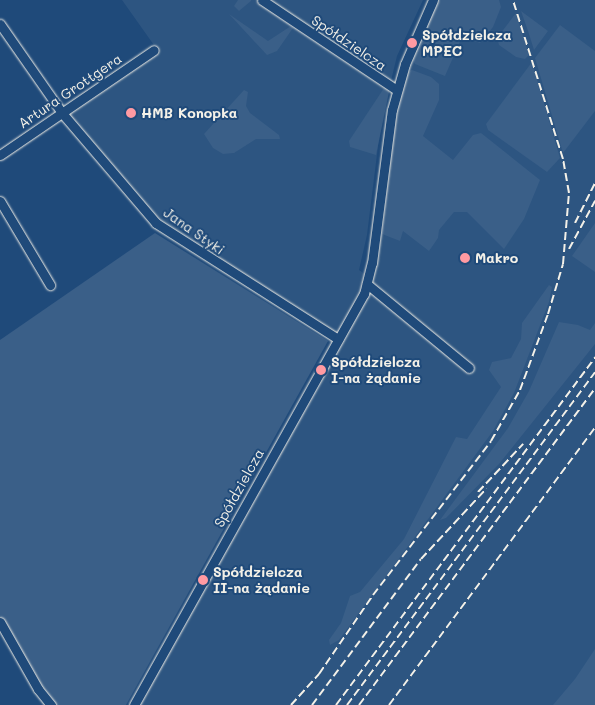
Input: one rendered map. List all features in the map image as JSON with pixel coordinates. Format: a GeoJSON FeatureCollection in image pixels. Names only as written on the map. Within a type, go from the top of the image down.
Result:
{"type":"FeatureCollection","features":[{"type":"Feature","properties":{"kind":"street","name":"Spółdzielcza"},"geometry":{"type":"LineString","coordinates":[[262,0],[397,90]]}},
{"type":"Feature","properties":{"kind":"street","name":"Spółdzielcza"},"geometry":{"type":"LineString","coordinates":[[134,705],[338,340],[367,284],[378,223],[388,133],[397,90],[414,40],[433,0]]}},
{"type":"Feature","properties":{"kind":"street","name":"Jana Styki"},"geometry":{"type":"LineString","coordinates":[[0,24],[62,113],[164,230],[338,340]]}},
{"type":"Feature","properties":{"kind":"street","name":"Artura Grottgera"},"geometry":{"type":"LineString","coordinates":[[0,155],[154,50]]}},
{"type":"Feature","properties":{"kind":"street"},"geometry":{"type":"LineString","coordinates":[[0,201],[50,285]]}},
{"type":"Feature","properties":{"kind":"street"},"geometry":{"type":"LineString","coordinates":[[367,284],[469,368]]}},
{"type":"Feature","properties":{"kind":"street"},"geometry":{"type":"LineString","coordinates":[[0,622],[38,689],[51,705]]}},
{"type":"Feature","properties":{"kind":"shaded area"},"geometry":{"type":"Polygon","coordinates":[[[122,0],[423,0],[397,56],[381,122],[367,235],[359,270],[369,277],[409,143],[393,110],[433,0],[595,0],[595,657],[571,705],[136,705],[338,340],[175,237],[62,113],[156,48],[122,0]]]}},
{"type":"Feature","properties":{"kind":"shaded area"},"geometry":{"type":"Polygon","coordinates":[[[238,0],[251,1],[239,11],[234,6],[238,0]]]}},
{"type":"Feature","properties":{"kind":"shaded area"},"geometry":{"type":"Polygon","coordinates":[[[433,0],[499,0],[501,7],[493,27],[480,43],[462,37],[445,76],[415,64],[412,58],[433,0]]]}},
{"type":"Feature","properties":{"kind":"shaded area"},"geometry":{"type":"Polygon","coordinates":[[[521,11],[548,31],[534,50],[528,31],[521,11]]]}},
{"type":"Feature","properties":{"kind":"shaded area"},"geometry":{"type":"Polygon","coordinates":[[[516,13],[529,55],[525,59],[516,57],[499,45],[497,38],[516,13]]]}},
{"type":"Feature","properties":{"kind":"shaded area"},"geometry":{"type":"Polygon","coordinates":[[[229,14],[268,41],[291,26],[293,28],[277,51],[267,55],[229,14]]]}},
{"type":"Feature","properties":{"kind":"shaded area"},"geometry":{"type":"Polygon","coordinates":[[[560,25],[595,51],[595,111],[563,153],[535,58],[560,25]]]}},
{"type":"Feature","properties":{"kind":"shaded area"},"geometry":{"type":"Polygon","coordinates":[[[532,62],[560,158],[547,172],[488,130],[486,124],[532,62]]]}},
{"type":"Feature","properties":{"kind":"shaded area"},"geometry":{"type":"Polygon","coordinates":[[[412,70],[431,77],[439,84],[439,100],[423,136],[453,160],[473,135],[481,133],[540,180],[524,219],[504,249],[467,212],[454,212],[439,230],[438,238],[429,251],[403,231],[400,241],[382,234],[395,115],[406,73],[412,70]]]}},
{"type":"Feature","properties":{"kind":"shaded area"},"geometry":{"type":"Polygon","coordinates":[[[386,85],[390,87],[376,155],[350,147],[349,141],[386,85]]]}},
{"type":"Feature","properties":{"kind":"shaded area"},"geometry":{"type":"Polygon","coordinates":[[[244,90],[248,92],[246,106],[250,113],[279,135],[280,139],[256,139],[234,153],[223,154],[213,148],[204,134],[244,90]]]}},
{"type":"Feature","properties":{"kind":"shaded area"},"geometry":{"type":"Polygon","coordinates":[[[595,223],[595,272],[572,256],[595,223]]]}},
{"type":"Feature","properties":{"kind":"shaded area"},"geometry":{"type":"Polygon","coordinates":[[[155,233],[328,341],[126,705],[53,705],[0,616],[0,340],[155,233]]]}},
{"type":"Feature","properties":{"kind":"shaded area"},"geometry":{"type":"Polygon","coordinates":[[[549,285],[552,287],[549,302],[514,393],[493,431],[339,640],[330,645],[329,640],[341,623],[350,596],[360,592],[404,539],[456,437],[467,439],[501,387],[489,370],[492,362],[511,358],[521,339],[522,323],[549,285]]]}},
{"type":"Feature","properties":{"kind":"shaded area"},"geometry":{"type":"Polygon","coordinates":[[[559,322],[578,325],[590,330],[595,323],[595,344],[499,464],[446,518],[440,520],[508,428],[529,391],[559,322]]]}},
{"type":"Feature","properties":{"kind":"shaded area"},"geometry":{"type":"Polygon","coordinates":[[[595,649],[595,705],[553,705],[575,679],[595,649]]]}},
{"type":"Feature","properties":{"kind":"railway"},"geometry":{"type":"LineString","coordinates":[[291,705],[319,674],[373,595],[491,441],[520,390],[548,314],[563,264],[569,193],[563,159],[513,0]]}},
{"type":"Feature","properties":{"kind":"railway"},"geometry":{"type":"LineString","coordinates":[[575,223],[595,183]]}},
{"type":"Feature","properties":{"kind":"railway"},"geometry":{"type":"LineString","coordinates":[[569,249],[595,201]]}},
{"type":"Feature","properties":{"kind":"railway"},"geometry":{"type":"LineString","coordinates":[[336,705],[595,357]]}},
{"type":"Feature","properties":{"kind":"railway"},"geometry":{"type":"LineString","coordinates":[[347,705],[595,372]]}},
{"type":"Feature","properties":{"kind":"railway"},"geometry":{"type":"LineString","coordinates":[[359,705],[595,388]]}},
{"type":"Feature","properties":{"kind":"railway"},"geometry":{"type":"LineString","coordinates":[[389,705],[595,428]]}},
{"type":"Feature","properties":{"kind":"railway"},"geometry":{"type":"LineString","coordinates":[[478,492],[523,444]]}},
{"type":"Feature","properties":{"kind":"railway"},"geometry":{"type":"LineString","coordinates":[[312,705],[421,559],[486,489]]}},
{"type":"Feature","properties":{"kind":"place","name":"Spółdzielcza MPEC"},"geometry":{"type":"Point","coordinates":[412,43]}},
{"type":"Feature","properties":{"kind":"place","name":"HMB Konopka"},"geometry":{"type":"Point","coordinates":[131,113]}},
{"type":"Feature","properties":{"kind":"place","name":"Makro"},"geometry":{"type":"Point","coordinates":[465,258]}},
{"type":"Feature","properties":{"kind":"place","name":"Spółdzielcza I-na żądanie"},"geometry":{"type":"Point","coordinates":[321,370]}},
{"type":"Feature","properties":{"kind":"place","name":"Spółdzielcza II-na żądanie"},"geometry":{"type":"Point","coordinates":[203,580]}}]}
